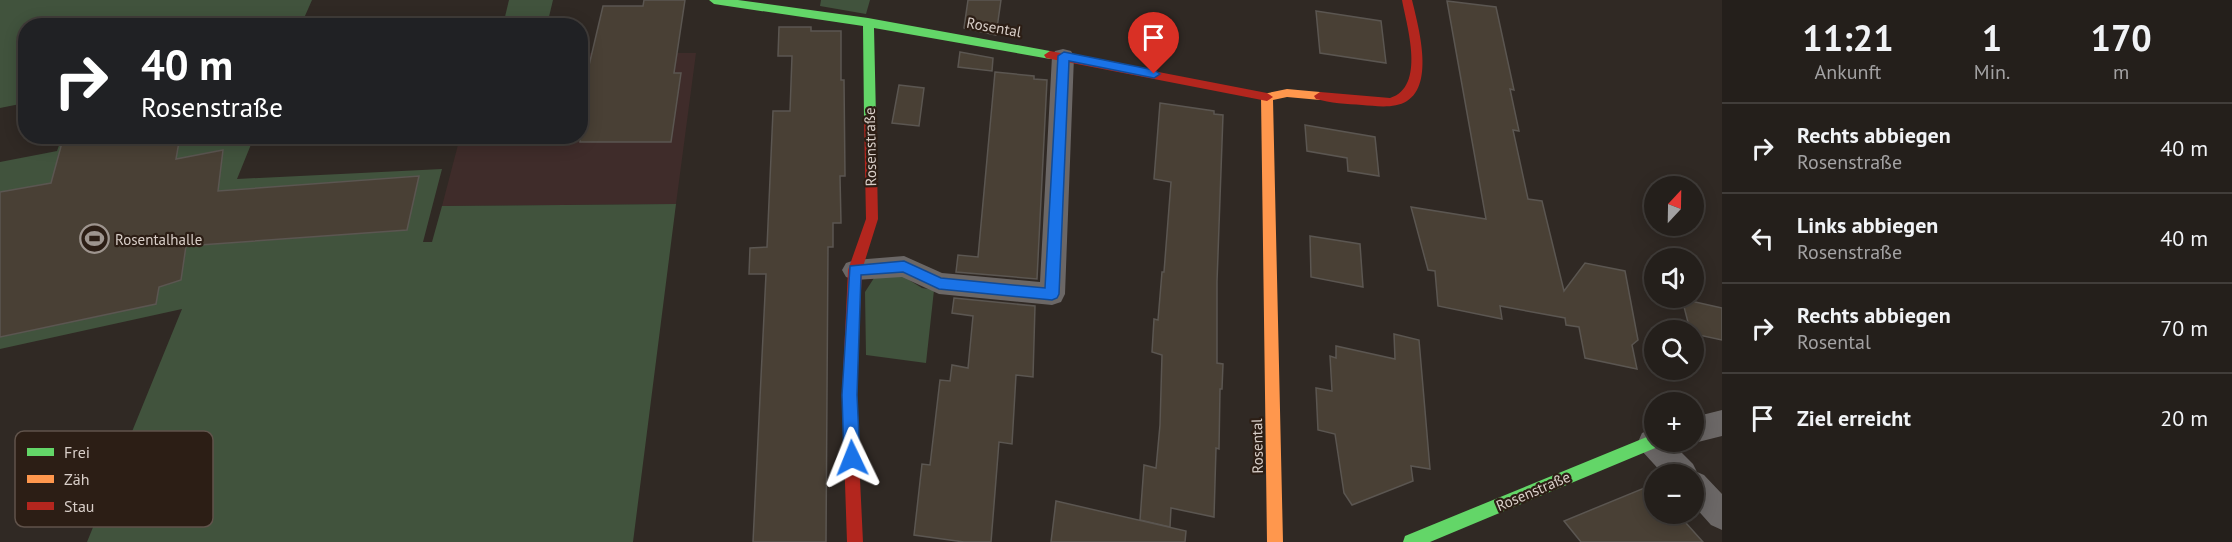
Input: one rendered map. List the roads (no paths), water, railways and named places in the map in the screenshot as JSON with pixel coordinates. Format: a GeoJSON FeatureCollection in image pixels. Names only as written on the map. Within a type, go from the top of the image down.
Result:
{"type":"FeatureCollection","features":[{"type":"Feature","properties":{"kind":"street","name":"Rosental"},"geometry":{"type":"LineString","coordinates":[[714,0],[868,22],[1064,56],[1267,97],[1287,93],[1392,102],[1404,99],[1413,92],[1417,75],[1407,0]]}},
{"type":"Feature","properties":{"kind":"street","name":"Rosenstraße"},"geometry":{"type":"LineString","coordinates":[[855,542],[849,395],[855,270],[872,219],[868,22]]}},
{"type":"Feature","properties":{"kind":"street"},"geometry":{"type":"LineString","coordinates":[[855,270],[904,266],[939,283],[1052,294],[1064,56]]}},
{"type":"Feature","properties":{"kind":"street","name":"Rosental"},"geometry":{"type":"LineString","coordinates":[[1267,97],[1275,542]]}},
{"type":"Feature","properties":{"kind":"street"},"geometry":{"type":"LineString","coordinates":[[1704,428],[1722,423]]}},
{"type":"Feature","properties":{"kind":"street","name":"Rosenstraße"},"geometry":{"type":"LineString","coordinates":[[1411,542],[1644,445]]}},
{"type":"Feature","properties":{"kind":"street"},"geometry":{"type":"LineString","coordinates":[[1664,452],[1674,464]]}},
{"type":"Feature","properties":{"kind":"street"},"geometry":{"type":"LineString","coordinates":[[1704,495],[1722,514]]}},
{"type":"Feature","properties":{"kind":"place","name":"Rosentalhalle"},"geometry":{"type":"Point","coordinates":[94,239]}}]}
